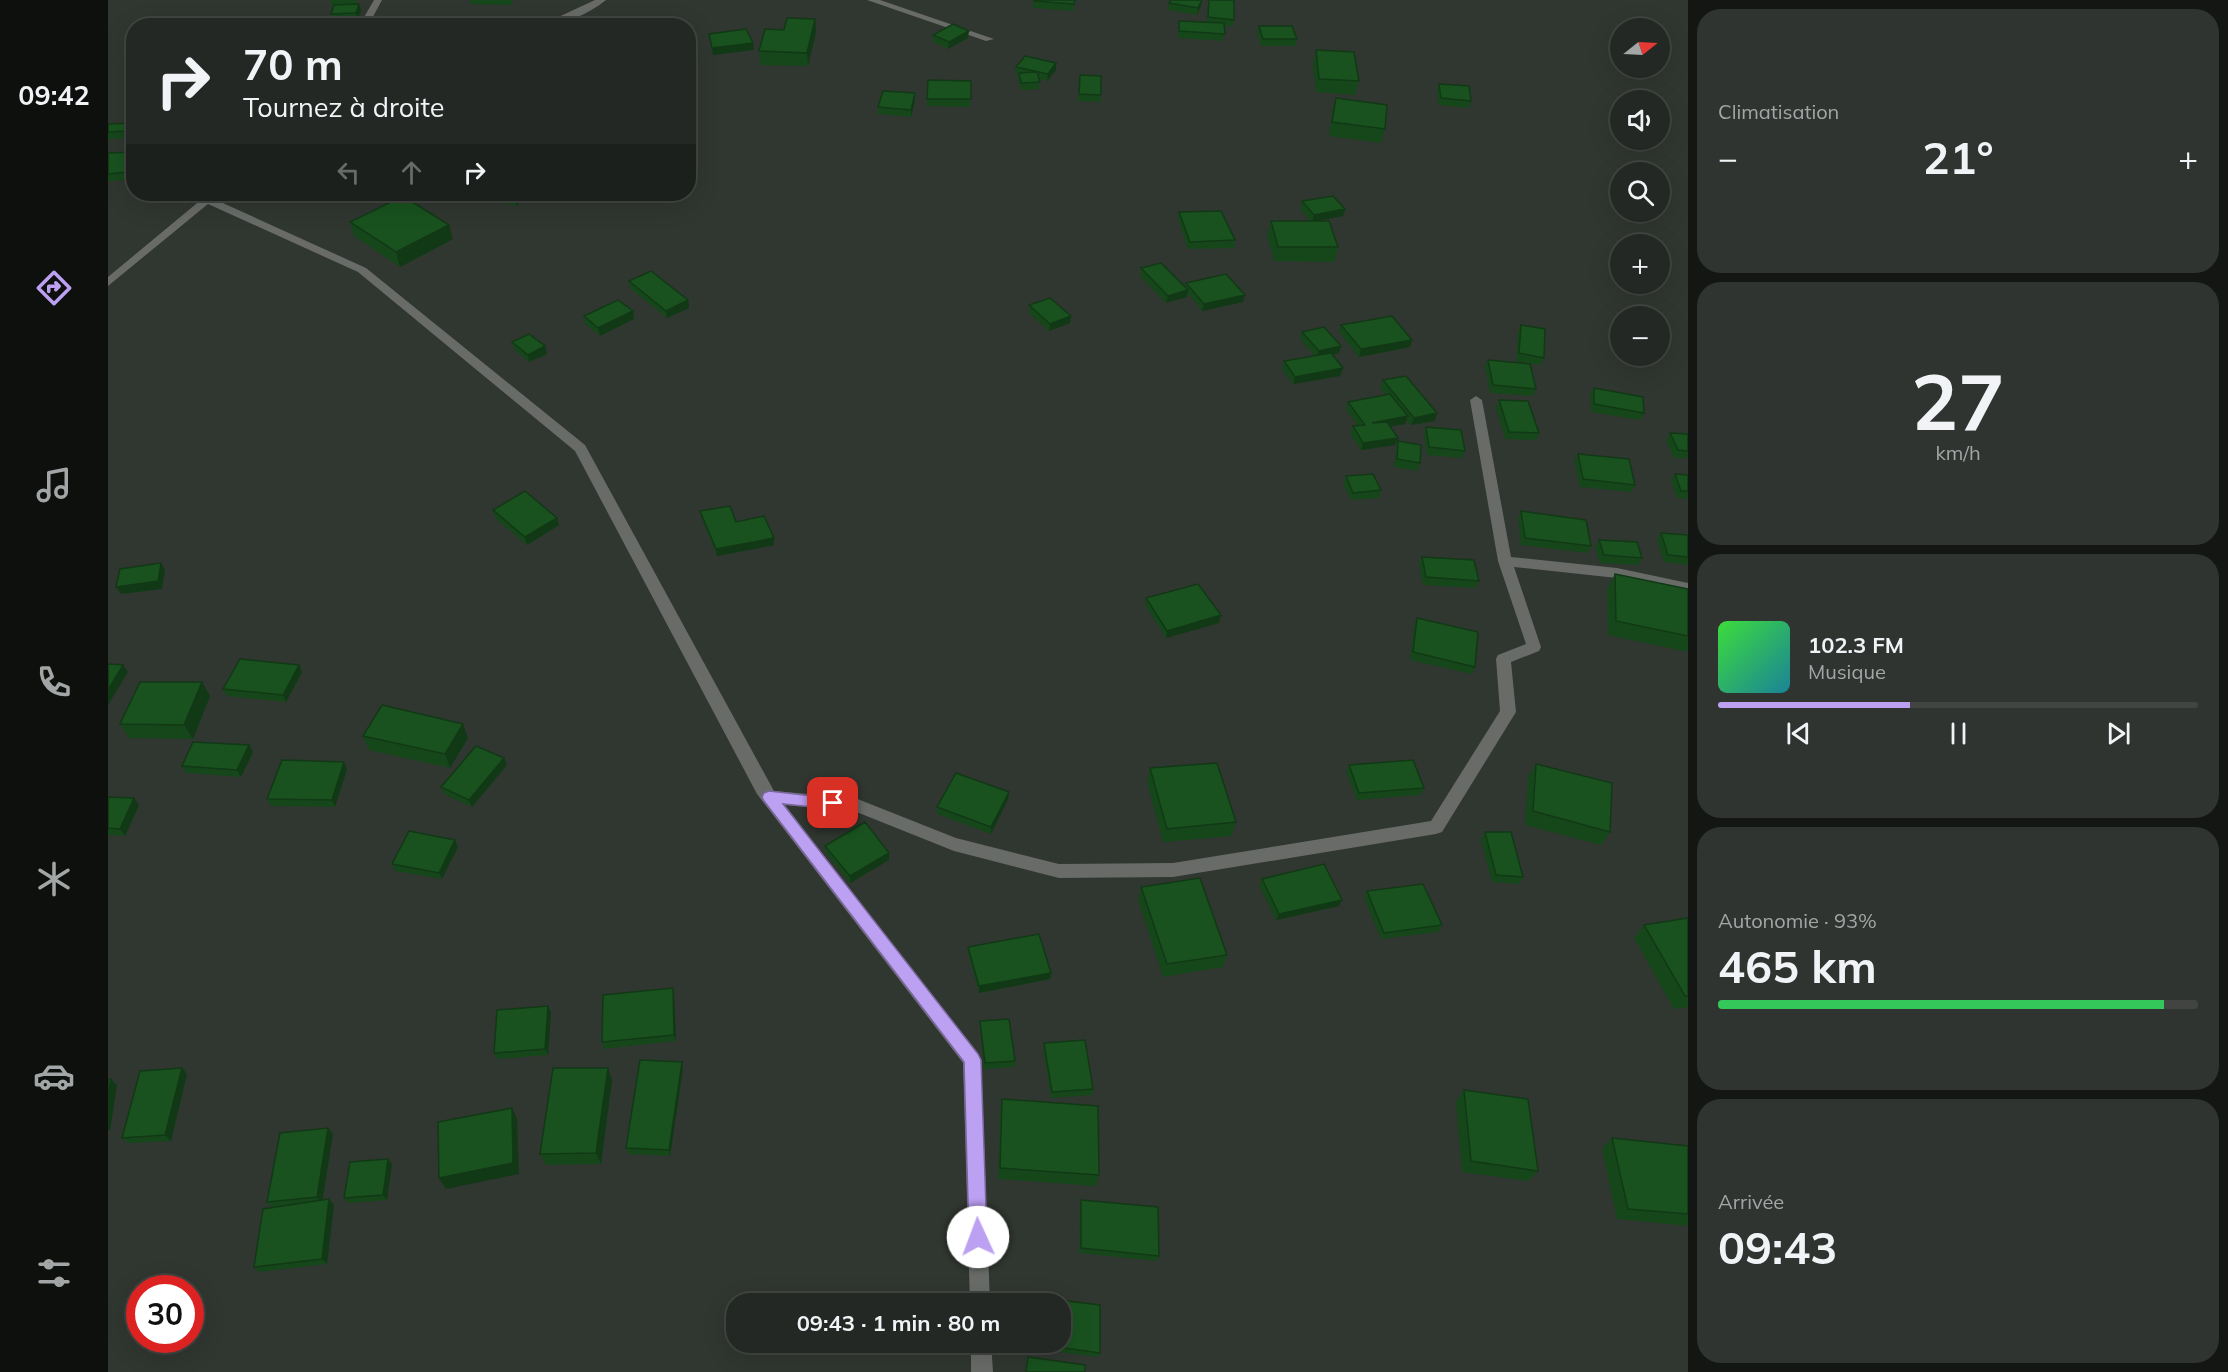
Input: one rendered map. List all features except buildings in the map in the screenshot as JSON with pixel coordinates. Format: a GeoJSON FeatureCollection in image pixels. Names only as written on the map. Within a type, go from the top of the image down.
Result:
{"type":"FeatureCollection","features":[{"type":"Feature","properties":{"kind":"street"},"geometry":{"type":"LineString","coordinates":[[368,18],[378,0]]}},
{"type":"Feature","properties":{"kind":"street"},"geometry":{"type":"LineString","coordinates":[[565,18],[602,0]]}},
{"type":"Feature","properties":{"kind":"street"},"geometry":{"type":"LineString","coordinates":[[871,0],[989,39]]}},
{"type":"Feature","properties":{"kind":"street"},"geometry":{"type":"LineString","coordinates":[[108,282],[205,201]]}},
{"type":"Feature","properties":{"kind":"street"},"geometry":{"type":"LineString","coordinates":[[218,201],[362,270],[580,448],[769,797],[972,1060],[980,1293]]}},
{"type":"Feature","properties":{"kind":"street"},"geometry":{"type":"LineString","coordinates":[[769,797],[855,805],[954,844],[1059,871],[1173,870],[1436,827],[1508,712],[1503,659],[1534,647],[1505,561],[1476,400]]}},
{"type":"Feature","properties":{"kind":"street"},"geometry":{"type":"LineString","coordinates":[[1505,561],[1617,573],[1688,588]]}},
{"type":"Feature","properties":{"kind":"street"},"geometry":{"type":"LineString","coordinates":[[981,1353],[982,1372]]}},
{"type":"Feature","properties":{"kind":"route"},"geometry":{"type":"LineString","coordinates":[[833,803],[769,797],[972,1060],[978,1237]]}}]}
